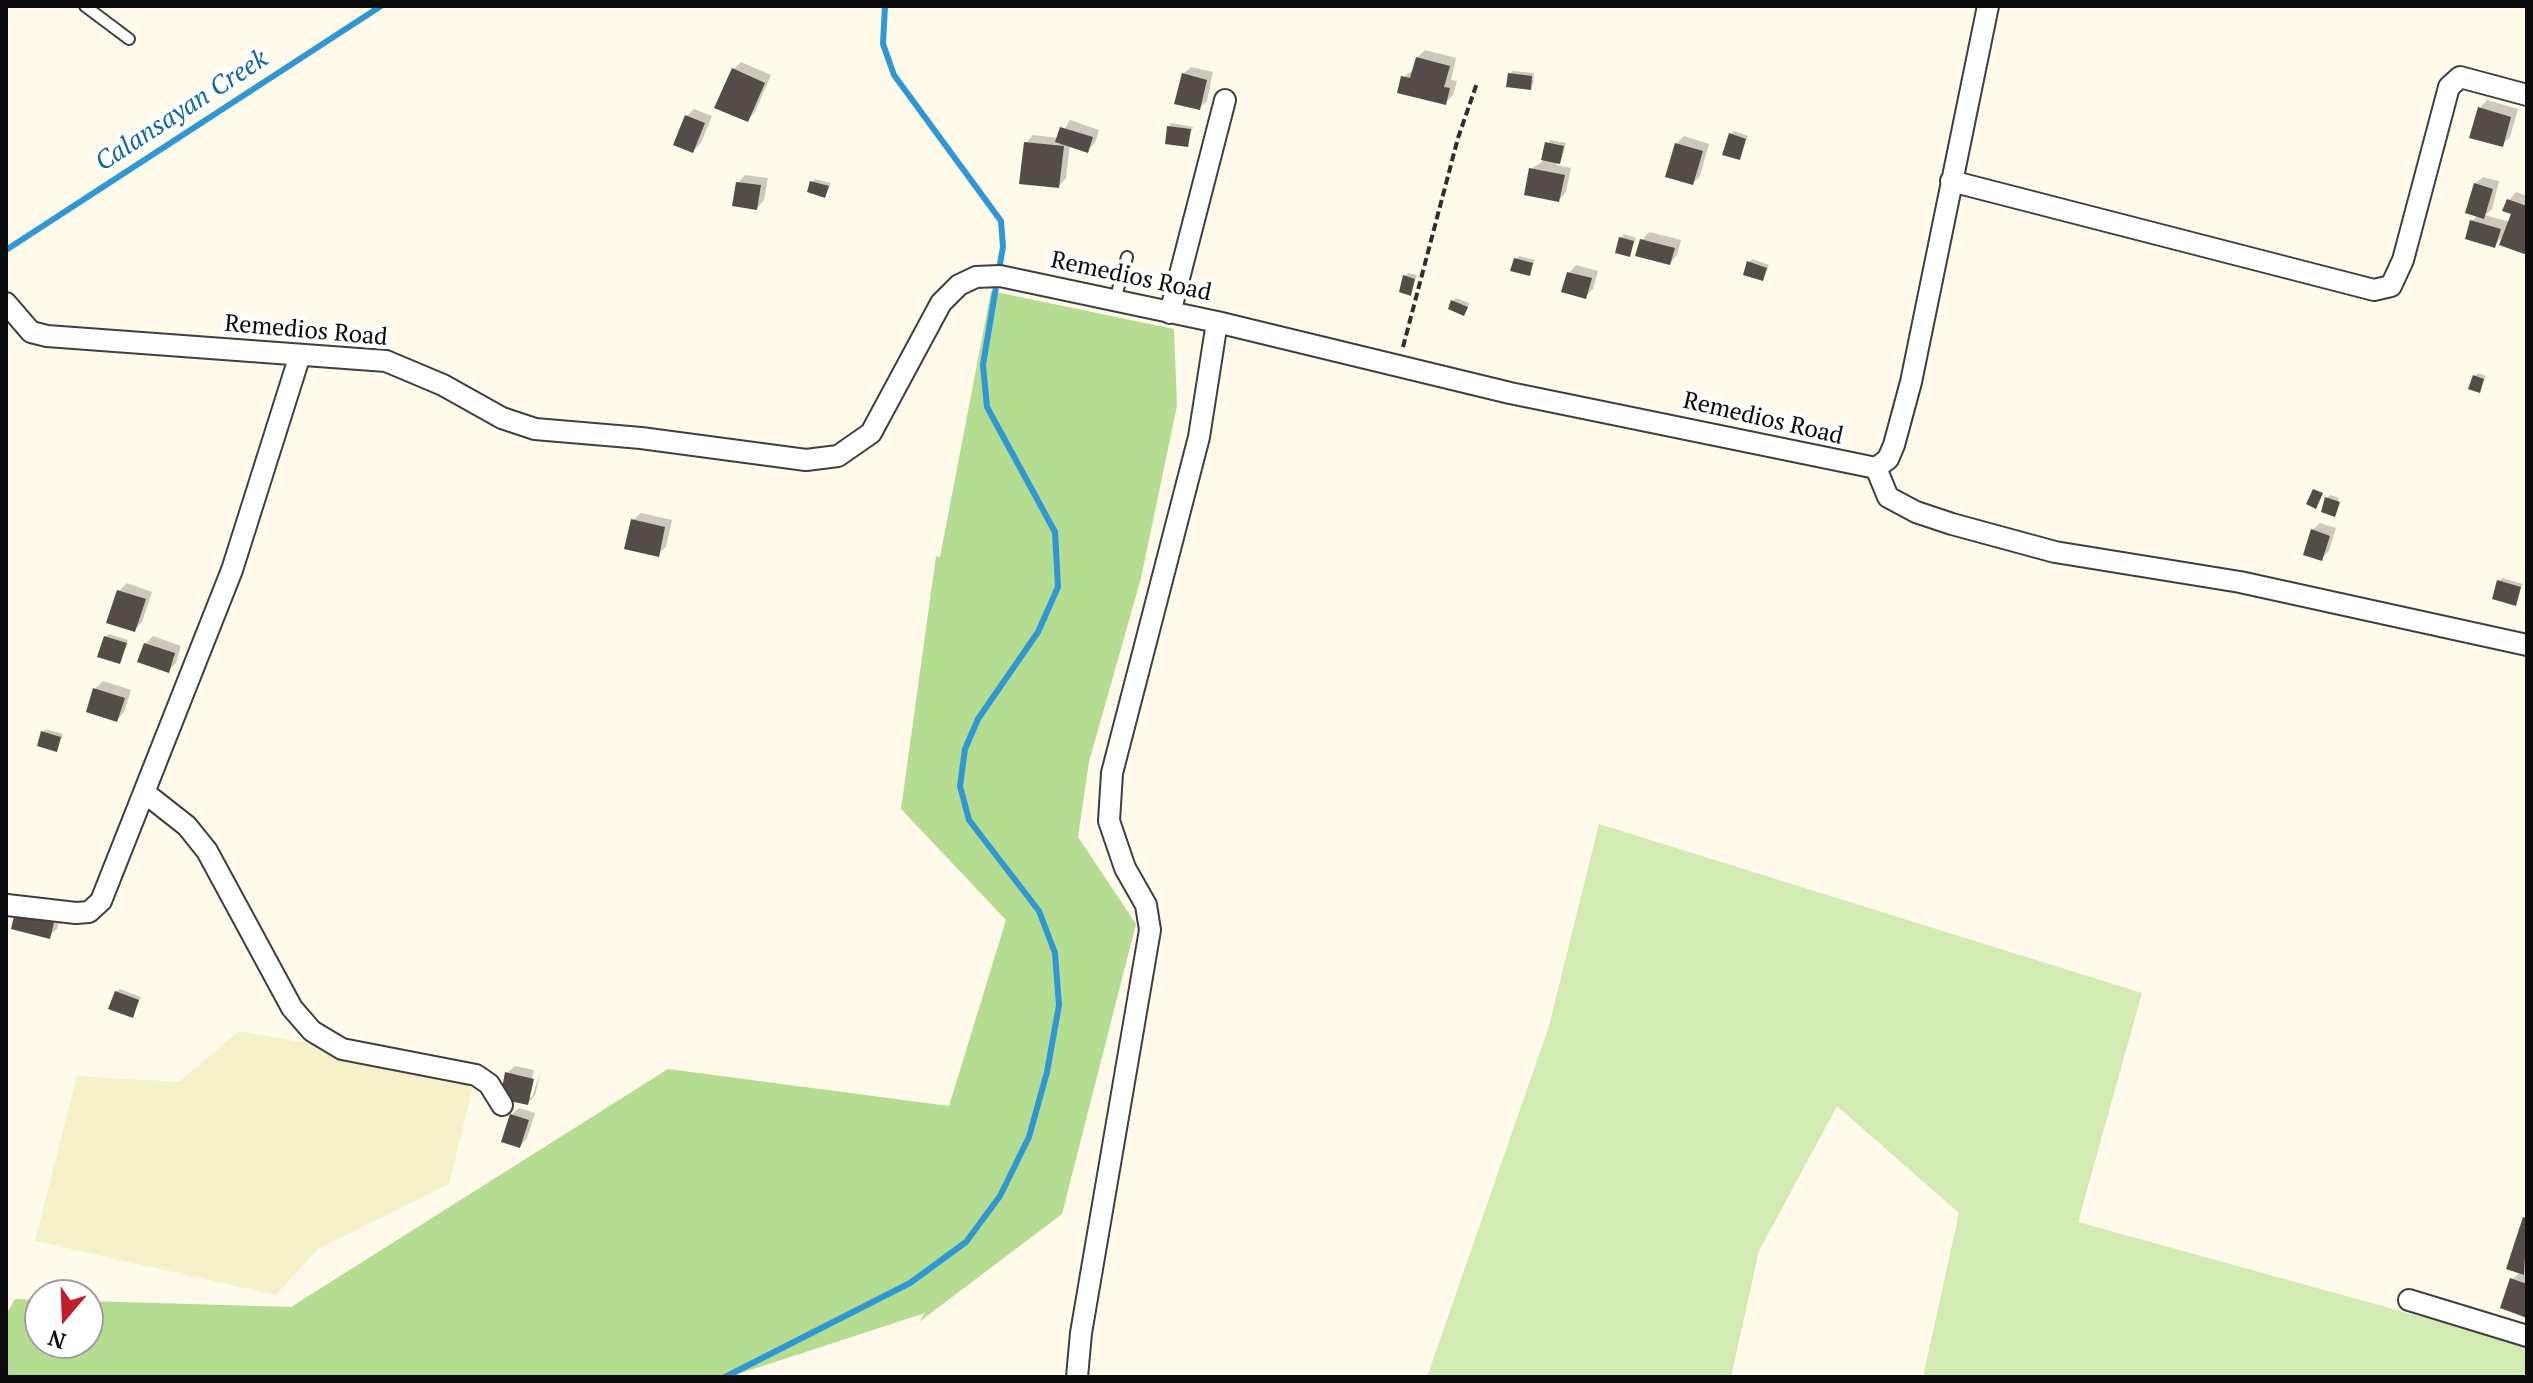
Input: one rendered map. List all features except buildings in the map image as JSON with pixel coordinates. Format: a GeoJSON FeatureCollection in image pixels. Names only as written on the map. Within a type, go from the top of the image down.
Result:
{"type":"FeatureCollection","features":[{"type":"Feature","properties":{"kind":"street"},"geometry":{"type":"LineString","coordinates":[[1988,6],[1911,382],[1894,445],[1888,459],[1876,468],[1888,497],[1916,512],[1952,524],[2055,552],[2240,582],[2527,645]]}},
{"type":"Feature","properties":{"kind":"street"},"geometry":{"type":"LineString","coordinates":[[1951,181],[2374,290],[2391,286],[2403,260],[2449,87],[2460,77],[2527,95]]}},
{"type":"Feature","properties":{"kind":"street"},"geometry":{"type":"LineString","coordinates":[[1170,313],[1225,100]]}},
{"type":"Feature","properties":{"kind":"street","name":"Remedios Road"},"geometry":{"type":"LineString","coordinates":[[10,309],[31,332],[47,336],[300,355],[326,354],[386,361],[443,385],[502,418],[535,429],[641,438],[806,460],[838,456],[871,433],[941,303],[959,285],[976,277],[1000,276],[1217,322],[1510,393],[1876,468]]}},
{"type":"Feature","properties":{"kind":"street"},"geometry":{"type":"LineString","coordinates":[[1077,1377],[1084,1318],[1150,930],[1146,905],[1125,868],[1109,821],[1112,773],[1199,437],[1217,322]]}},
{"type":"Feature","properties":{"kind":"street"},"geometry":{"type":"LineString","coordinates":[[7,905],[89,912],[101,901],[232,570],[300,355]]}},
{"type":"Feature","properties":{"kind":"street"},"geometry":{"type":"LineString","coordinates":[[145,793],[187,826],[207,851],[292,1008],[312,1031],[342,1049],[476,1075],[489,1084],[502,1105]]}},
{"type":"Feature","properties":{"kind":"street"},"geometry":{"type":"LineString","coordinates":[[2409,1300],[2527,1336]]}},
{"type":"Feature","properties":{"kind":"lane"},"geometry":{"type":"LineString","coordinates":[[85,6],[129,39]]}},
{"type":"Feature","properties":{"kind":"lane"},"geometry":{"type":"LineString","coordinates":[[1115,300],[1127,257]]}},
{"type":"Feature","properties":{"kind":"path"},"geometry":{"type":"LineString","coordinates":[[1398,365],[1458,138],[1477,83]]}},
{"type":"Feature","properties":{"kind":"shaded area"},"geometry":{"type":"Polygon","coordinates":[[[239,1031],[476,1074],[449,1184],[318,1249],[276,1295],[35,1241],[77,1076],[179,1082],[239,1031]]]}},
{"type":"Feature","properties":{"kind":"green space"},"geometry":{"type":"Polygon","coordinates":[[[991,291],[1174,329],[1177,406],[1141,578],[1089,762],[1078,837],[1136,924],[1062,1214],[919,1322],[925,1313],[729,1377],[6,1377],[6,1315],[15,1299],[24,1299],[24,1359],[104,1359],[104,1301],[291,1307],[668,1069],[949,1106],[1006,920],[901,809],[936,556],[940,557],[991,291]]]}},
{"type":"Feature","properties":{"kind":"green space"},"geometry":{"type":"Polygon","coordinates":[[[1599,824],[2142,993],[2078,1222],[2527,1346],[2527,1377],[1923,1377],[1959,1213],[1837,1106],[1759,1251],[1731,1377],[1427,1377],[1549,1026],[1599,824]]]}},
{"type":"Feature","properties":{"kind":"waterway","name":"Calansayan Creek"},"geometry":{"type":"LineString","coordinates":[[6,250],[381,6]]}},
{"type":"Feature","properties":{"kind":"waterway"},"geometry":{"type":"LineString","coordinates":[[885,6],[883,44],[894,75],[1001,221],[1003,247],[1000,264]]}},
{"type":"Feature","properties":{"kind":"waterway"},"geometry":{"type":"LineString","coordinates":[[725,1377],[910,1283],[966,1242],[1000,1196],[1029,1137],[1047,1072],[1059,1005],[1055,953],[1039,911],[969,820],[960,786],[965,749],[978,719],[1038,632],[1058,587],[1055,532],[987,407],[983,365],[996,287]]}}]}
